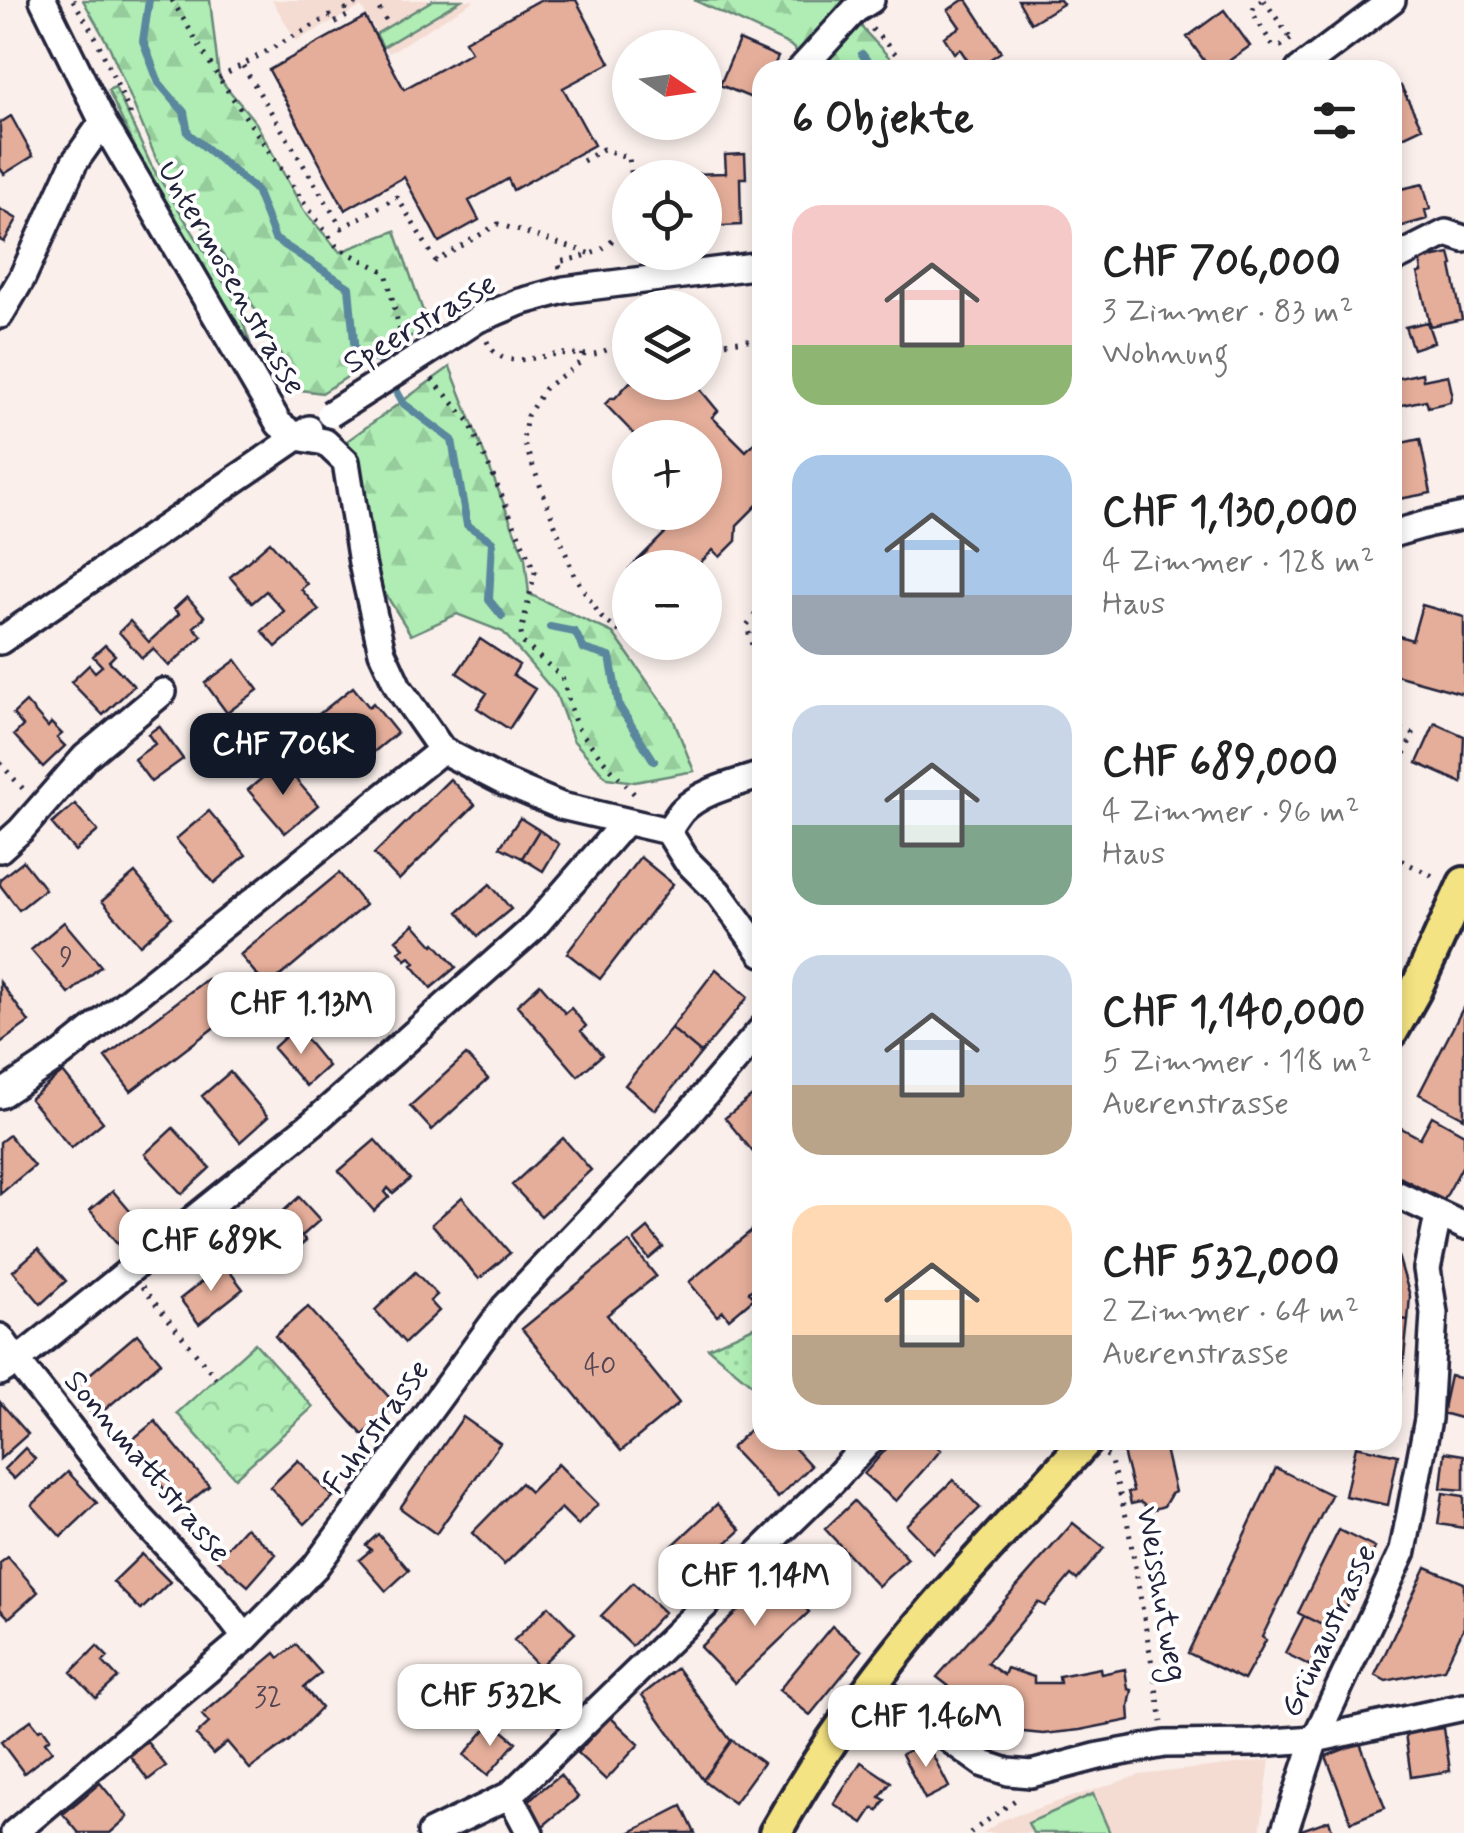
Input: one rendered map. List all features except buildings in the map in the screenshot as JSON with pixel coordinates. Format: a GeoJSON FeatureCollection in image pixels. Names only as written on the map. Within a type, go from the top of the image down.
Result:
{"type":"FeatureCollection","features":[{"type":"Feature","properties":{"kind":"main road"},"geometry":{"type":"LineString","coordinates":[[1402,1014],[1462,886]]}},
{"type":"Feature","properties":{"kind":"main road"},"geometry":{"type":"LineString","coordinates":[[775,1833],[872,1684],[932,1612],[1094,1450]]}},
{"type":"Feature","properties":{"kind":"street","name":"Untermosenstrasse"},"geometry":{"type":"LineString","coordinates":[[43,0],[104,122],[279,424],[297,437],[325,442],[346,462],[362,564],[382,652],[398,687],[442,750],[560,806],[668,831]]}},
{"type":"Feature","properties":{"kind":"street"},"geometry":{"type":"LineString","coordinates":[[1298,59],[1392,0]]}},
{"type":"Feature","properties":{"kind":"street"},"geometry":{"type":"LineString","coordinates":[[810,60],[863,5]]}},
{"type":"Feature","properties":{"kind":"street"},"geometry":{"type":"LineString","coordinates":[[0,315],[22,278],[74,162],[104,122]]}},
{"type":"Feature","properties":{"kind":"street"},"geometry":{"type":"LineString","coordinates":[[1402,255],[1446,233],[1464,239]]}},
{"type":"Feature","properties":{"kind":"street","name":"Speerstrasse"},"geometry":{"type":"LineString","coordinates":[[0,641],[330,414],[478,320],[520,302],[564,290],[752,266]]}},
{"type":"Feature","properties":{"kind":"street"},"geometry":{"type":"LineString","coordinates":[[1402,531],[1464,516]]}},
{"type":"Feature","properties":{"kind":"street"},"geometry":{"type":"LineString","coordinates":[[0,849],[22,830],[85,757],[163,692]]}},
{"type":"Feature","properties":{"kind":"street"},"geometry":{"type":"LineString","coordinates":[[0,1094],[62,1054],[442,750]]}},
{"type":"Feature","properties":{"kind":"street"},"geometry":{"type":"LineString","coordinates":[[752,778],[701,798],[684,809],[668,831],[686,860],[718,892],[752,939]]}},
{"type":"Feature","properties":{"kind":"street"},"geometry":{"type":"LineString","coordinates":[[8,1367],[314,1122],[530,930],[625,822]]}},
{"type":"Feature","properties":{"kind":"street","name":"Fuhrstrasse"},"geometry":{"type":"LineString","coordinates":[[14,1833],[246,1638],[315,1567],[505,1307],[679,1125],[752,1040]]}},
{"type":"Feature","properties":{"kind":"street"},"geometry":{"type":"LineString","coordinates":[[1402,1197],[1464,1226]]}},
{"type":"Feature","properties":{"kind":"street","name":"Grünaustrasse"},"geometry":{"type":"LineString","coordinates":[[1284,1833],[1315,1739],[1403,1551],[1428,1419],[1434,1312],[1426,1269],[1438,1216]]}},
{"type":"Feature","properties":{"kind":"street","name":"Sonnmattstrasse"},"geometry":{"type":"LineString","coordinates":[[0,1337],[8,1367],[212,1594],[246,1638]]}},
{"type":"Feature","properties":{"kind":"street"},"geometry":{"type":"LineString","coordinates":[[431,1833],[510,1795],[861,1450]]}},
{"type":"Feature","properties":{"kind":"street"},"geometry":{"type":"LineString","coordinates":[[872,1684],[984,1764],[1031,1774],[1166,1744],[1315,1739],[1464,1707]]}},
{"type":"Feature","properties":{"kind":"street"},"geometry":{"type":"LineString","coordinates":[[510,1795],[530,1833]]}},
{"type":"Feature","properties":{"kind":"path"},"geometry":{"type":"LineString","coordinates":[[73,0],[96,36],[138,131]]}},
{"type":"Feature","properties":{"kind":"path"},"geometry":{"type":"LineString","coordinates":[[78,8],[82,0]]}},
{"type":"Feature","properties":{"kind":"path"},"geometry":{"type":"LineString","coordinates":[[172,0],[220,78],[338,248],[386,272],[400,336]]}},
{"type":"Feature","properties":{"kind":"path"},"geometry":{"type":"LineString","coordinates":[[220,78],[330,16],[334,23],[349,15],[346,9],[362,0]]}},
{"type":"Feature","properties":{"kind":"path"},"geometry":{"type":"LineString","coordinates":[[374,0],[389,26]]}},
{"type":"Feature","properties":{"kind":"path"},"geometry":{"type":"LineString","coordinates":[[1291,39],[1273,46],[1252,12],[1256,4],[1263,0],[1291,39],[1298,59]]}},
{"type":"Feature","properties":{"kind":"path"},"geometry":{"type":"LineString","coordinates":[[863,5],[904,60]]}},
{"type":"Feature","properties":{"kind":"path"},"geometry":{"type":"LineString","coordinates":[[242,66],[342,228],[398,197],[436,261],[498,224],[595,255]]}},
{"type":"Feature","properties":{"kind":"path"},"geometry":{"type":"LineString","coordinates":[[583,161],[603,149],[629,160]]}},
{"type":"Feature","properties":{"kind":"path"},"geometry":{"type":"LineString","coordinates":[[202,239],[232,284],[251,330]]}},
{"type":"Feature","properties":{"kind":"path"},"geometry":{"type":"LineString","coordinates":[[561,271],[558,262],[595,255],[612,242]]}},
{"type":"Feature","properties":{"kind":"path"},"geometry":{"type":"LineString","coordinates":[[478,320],[490,348],[500,358],[514,361],[564,353],[596,354],[612,346]]}},
{"type":"Feature","properties":{"kind":"path"},"geometry":{"type":"LineString","coordinates":[[722,342],[752,339]]}},
{"type":"Feature","properties":{"kind":"path"},"geometry":{"type":"LineString","coordinates":[[583,354],[581,362],[545,388],[527,416],[524,440],[574,575],[601,617],[612,626]]}},
{"type":"Feature","properties":{"kind":"path"},"geometry":{"type":"LineString","coordinates":[[432,378],[468,420],[535,572],[522,642],[562,677],[576,726],[668,831]]}},
{"type":"Feature","properties":{"kind":"path"},"geometry":{"type":"LineString","coordinates":[[752,619],[747,625],[752,645]]}},
{"type":"Feature","properties":{"kind":"path"},"geometry":{"type":"LineString","coordinates":[[1402,729],[1413,734],[1402,759]]}},
{"type":"Feature","properties":{"kind":"path"},"geometry":{"type":"LineString","coordinates":[[0,763],[18,783]]}},
{"type":"Feature","properties":{"kind":"path"},"geometry":{"type":"LineString","coordinates":[[1402,860],[1462,886]]}},
{"type":"Feature","properties":{"kind":"path"},"geometry":{"type":"LineString","coordinates":[[138,1264],[140,1285],[216,1378]]}},
{"type":"Feature","properties":{"kind":"path","name":"Weisshutweg"},"geometry":{"type":"LineString","coordinates":[[1099,1450],[1110,1458],[1127,1520],[1166,1744]]}},
{"type":"Feature","properties":{"kind":"path"},"geometry":{"type":"LineString","coordinates":[[970,1833],[1020,1796],[1031,1774]]}},
{"type":"Feature","properties":{"kind":"shaded area"},"geometry":{"type":"Polygon","coordinates":[[[272,0],[475,0],[389,53],[361,7],[296,41],[272,0]]]}},
{"type":"Feature","properties":{"kind":"shaded area"},"geometry":{"type":"Polygon","coordinates":[[[1270,1760],[1260,1833],[983,1833],[1002,1820],[1139,1775],[1270,1760]]]}},
{"type":"Feature","properties":{"kind":"green space"},"geometry":{"type":"Polygon","coordinates":[[[83,0],[210,0],[219,78],[256,123],[304,211],[340,252],[395,231],[425,317],[416,333],[322,393],[301,390],[231,267],[157,161],[110,48],[83,0]]]}},
{"type":"Feature","properties":{"kind":"green space"},"geometry":{"type":"Polygon","coordinates":[[[433,0],[461,0],[383,47],[376,34],[433,0]]]}},
{"type":"Feature","properties":{"kind":"green space"},"geometry":{"type":"Polygon","coordinates":[[[694,0],[846,0],[863,29],[892,60],[806,60],[790,45],[694,0]]]}},
{"type":"Feature","properties":{"kind":"green space"},"geometry":{"type":"Polygon","coordinates":[[[115,87],[151,165],[236,302],[251,346],[246,349],[150,180],[108,90],[115,87]]]}},
{"type":"Feature","properties":{"kind":"green space"},"geometry":{"type":"Polygon","coordinates":[[[450,367],[525,558],[529,594],[612,633],[612,660],[632,660],[672,716],[694,771],[635,782],[607,778],[573,740],[556,694],[503,632],[457,614],[411,635],[383,590],[347,441],[450,367]]]}},
{"type":"Feature","properties":{"kind":"green space"},"geometry":{"type":"Polygon","coordinates":[[[752,1328],[752,1385],[708,1348],[752,1328]]]}},
{"type":"Feature","properties":{"kind":"green space"},"geometry":{"type":"Polygon","coordinates":[[[255,1343],[313,1407],[235,1478],[177,1413],[255,1343]]]}},
{"type":"Feature","properties":{"kind":"green space"},"geometry":{"type":"Polygon","coordinates":[[[1093,1794],[1110,1833],[1033,1833],[1028,1823],[1093,1794]]]}},
{"type":"Feature","properties":{"kind":"waterway"},"geometry":{"type":"LineString","coordinates":[[149,0],[143,41],[159,83],[184,112],[188,133],[256,190],[275,239],[349,287],[355,353],[379,360],[404,404],[452,440],[467,525],[492,541],[489,600],[502,616]]}},
{"type":"Feature","properties":{"kind":"waterway"},"geometry":{"type":"LineString","coordinates":[[862,54],[866,60]]}},
{"type":"Feature","properties":{"kind":"waterway"},"geometry":{"type":"LineString","coordinates":[[550,627],[575,632],[584,649],[610,657],[619,706],[654,761]]}}]}
